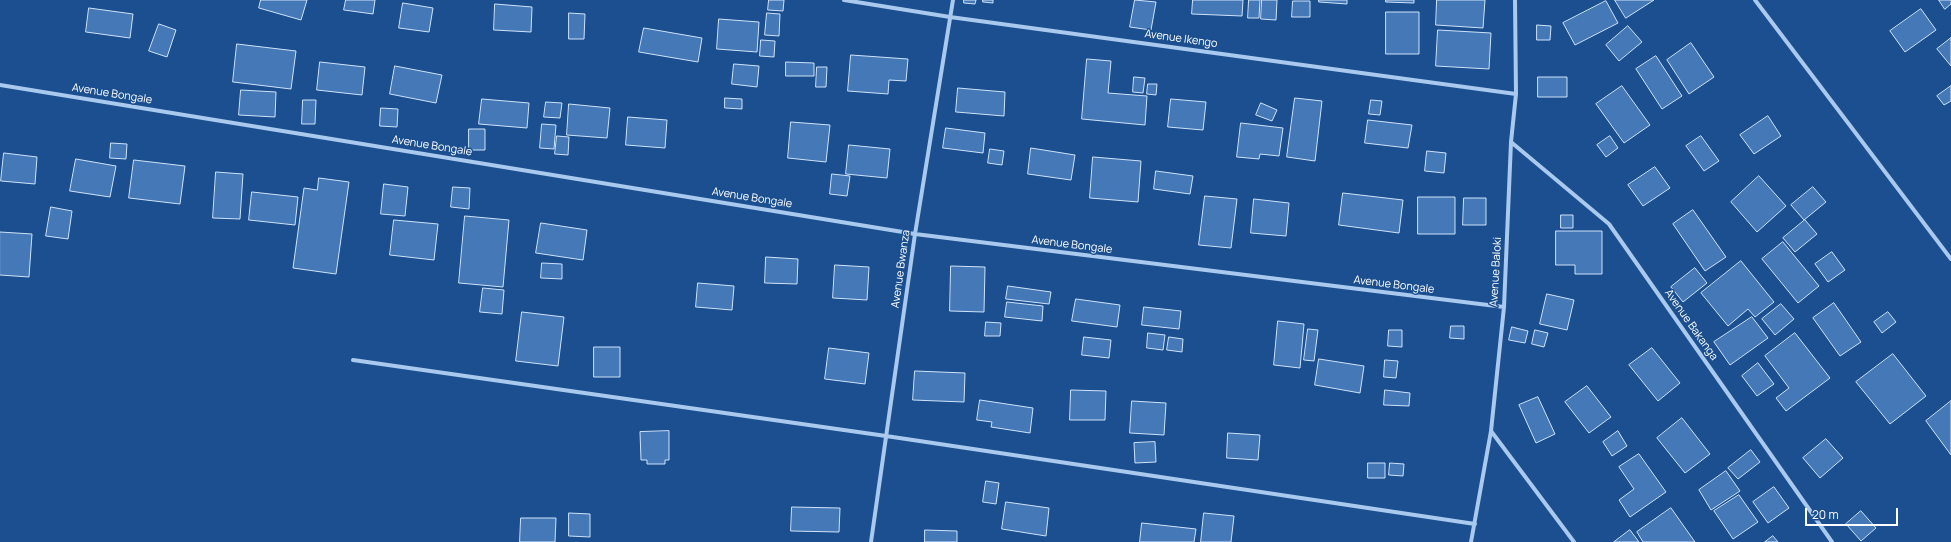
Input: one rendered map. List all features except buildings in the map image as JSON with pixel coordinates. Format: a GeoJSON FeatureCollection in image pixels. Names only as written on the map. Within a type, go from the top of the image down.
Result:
{"type":"FeatureCollection","features":[{"type":"Feature","properties":{"kind":"street","name":"Avenue Ikengo"},"geometry":{"type":"LineString","coordinates":[[844,0],[950,17],[1516,94]]}},
{"type":"Feature","properties":{"kind":"street","name":"Avenue Bwanza"},"geometry":{"type":"LineString","coordinates":[[871,542],[915,234],[953,0]]}},
{"type":"Feature","properties":{"kind":"street","name":"Avenue Baloki"},"geometry":{"type":"LineString","coordinates":[[1471,542],[1491,431],[1504,307],[1511,142],[1516,94],[1515,0]]}},
{"type":"Feature","properties":{"kind":"street"},"geometry":{"type":"LineString","coordinates":[[1755,0],[1951,259]]}},
{"type":"Feature","properties":{"kind":"street","name":"Avenue Bongale"},"geometry":{"type":"LineString","coordinates":[[0,85],[915,234],[1504,307]]}},
{"type":"Feature","properties":{"kind":"street","name":"Avenue Bakanga"},"geometry":{"type":"LineString","coordinates":[[1511,142],[1609,224],[1832,542]]}},
{"type":"Feature","properties":{"kind":"street"},"geometry":{"type":"LineString","coordinates":[[353,360],[886,436],[1474,524]]}},
{"type":"Feature","properties":{"kind":"street"},"geometry":{"type":"LineString","coordinates":[[1491,431],[1574,542]]}}]}
